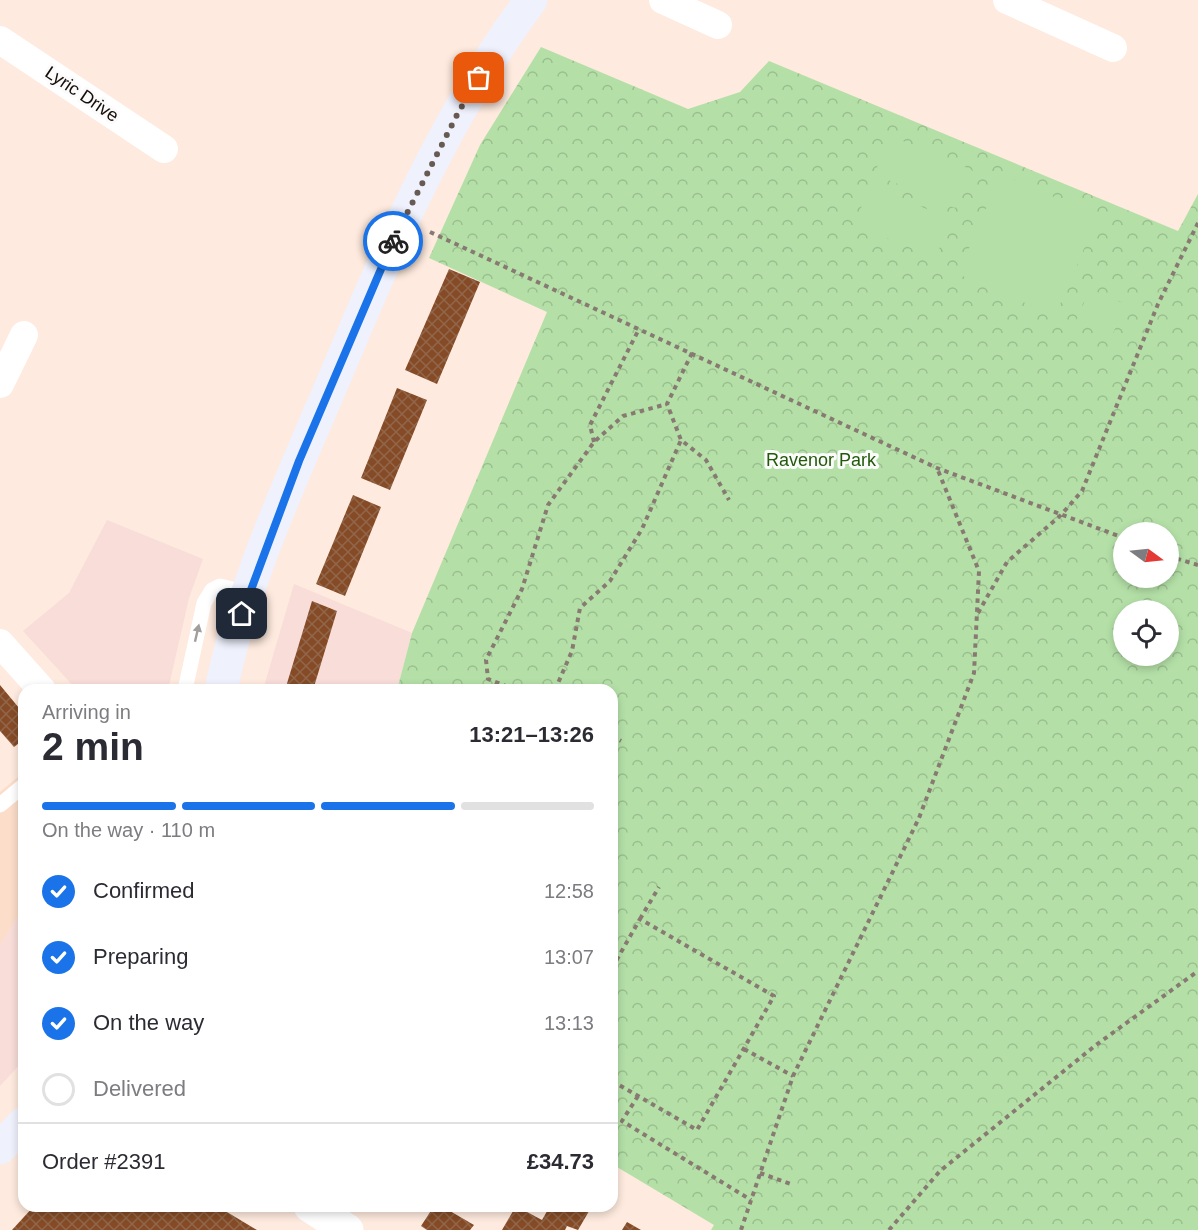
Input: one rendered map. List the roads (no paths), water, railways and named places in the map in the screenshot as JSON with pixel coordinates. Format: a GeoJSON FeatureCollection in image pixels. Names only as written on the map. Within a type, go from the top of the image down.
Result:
{"type":"FeatureCollection","features":[{"type":"Feature","properties":{"kind":"main road"},"geometry":{"type":"LineString","coordinates":[[222,684],[228,656],[248,593],[299,461],[402,220],[459,111],[531,0]]}},
{"type":"Feature","properties":{"kind":"main road"},"geometry":{"type":"LineString","coordinates":[[0,1148],[18,1129]]}},
{"type":"Feature","properties":{"kind":"street"},"geometry":{"type":"LineString","coordinates":[[663,0],[718,25]]}},
{"type":"Feature","properties":{"kind":"street"},"geometry":{"type":"LineString","coordinates":[[1008,0],[1113,48]]}},
{"type":"Feature","properties":{"kind":"street","name":"Lyric Drive"},"geometry":{"type":"LineString","coordinates":[[0,40],[164,149]]}},
{"type":"Feature","properties":{"kind":"street"},"geometry":{"type":"LineString","coordinates":[[0,384],[24,335]]}},
{"type":"Feature","properties":{"kind":"street"},"geometry":{"type":"LineString","coordinates":[[0,643],[37,684]]}},
{"type":"Feature","properties":{"kind":"street"},"geometry":{"type":"LineString","coordinates":[[322,1212],[348,1230]]}},
{"type":"Feature","properties":{"kind":"lane"},"geometry":{"type":"LineString","coordinates":[[186,684],[204,603],[212,590],[220,586],[248,593]]}},
{"type":"Feature","properties":{"kind":"lane"},"geometry":{"type":"LineString","coordinates":[[0,805],[18,790]]}},
{"type":"Feature","properties":{"kind":"park label","name":"Ravenor Park"},"geometry":{"type":"Point","coordinates":[821,460]}}]}
